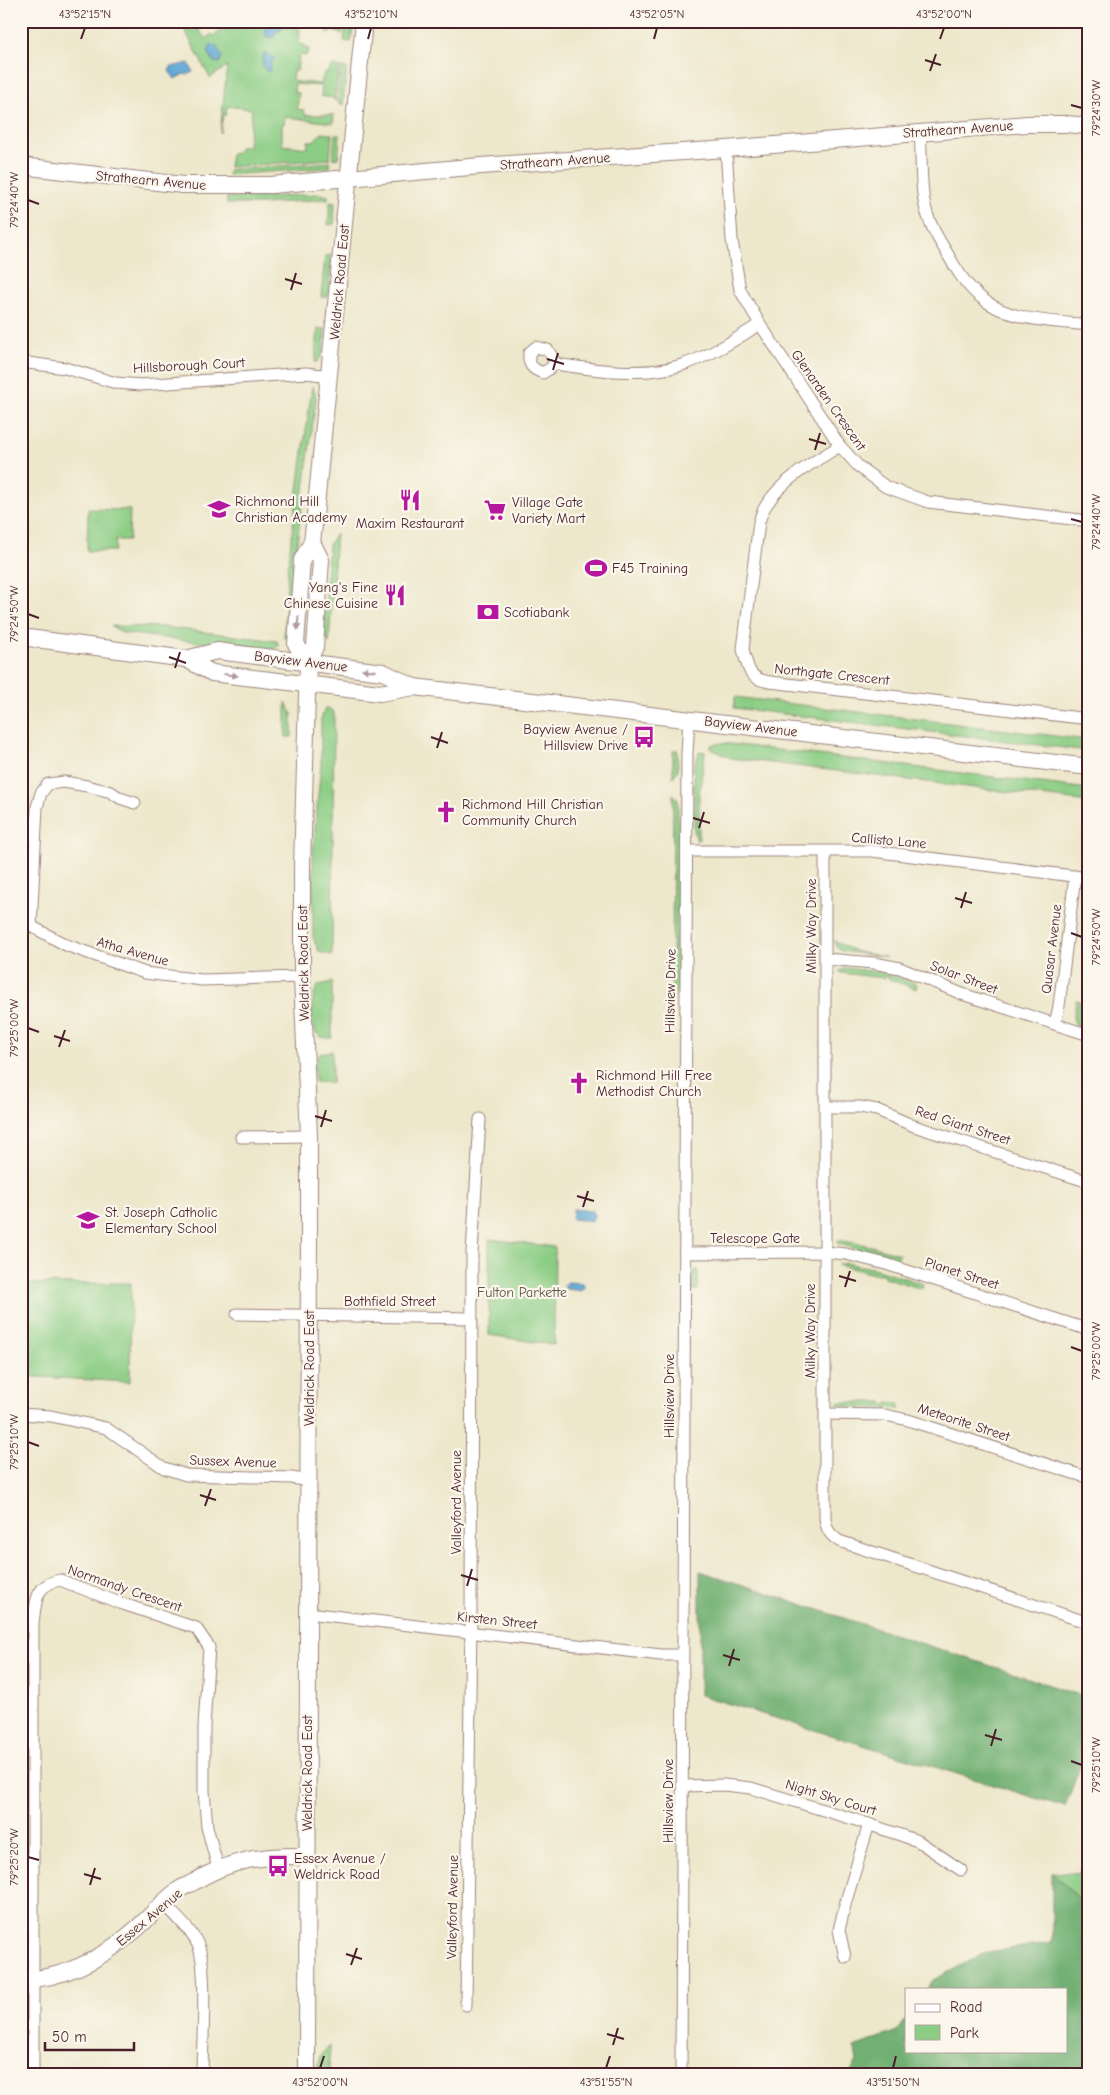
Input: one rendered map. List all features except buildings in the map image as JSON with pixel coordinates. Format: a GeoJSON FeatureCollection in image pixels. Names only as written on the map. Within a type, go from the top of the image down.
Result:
{"type":"FeatureCollection","features":[{"type":"Feature","properties":{"kind":"street","name":"Weldrick Road East"},"geometry":{"type":"LineString","coordinates":[[307,2074],[309,1314],[308,1136],[302,977],[302,867],[308,662],[296,644],[302,560],[312,542],[364,21]]}},
{"type":"Feature","properties":{"kind":"street","name":"Strathearn Avenue"},"geometry":{"type":"LineString","coordinates":[[21,166],[146,182],[209,186],[272,185],[482,166],[726,149],[1027,124],[1089,126]]}},
{"type":"Feature","properties":{"kind":"street"},"geometry":{"type":"LineString","coordinates":[[920,132],[924,200],[928,217],[934,232],[962,278],[980,297],[1010,313],[1025,318],[1089,325]]}},
{"type":"Feature","properties":{"kind":"street","name":"Glenarden Crescent"},"geometry":{"type":"LineString","coordinates":[[726,149],[732,240],[740,290],[760,324],[840,446],[858,466],[872,478],[899,493],[928,502],[1089,521]]}},
{"type":"Feature","properties":{"kind":"street"},"geometry":{"type":"LineString","coordinates":[[556,364],[631,372],[648,372],[681,366],[718,350],[760,324]]}},
{"type":"Feature","properties":{"kind":"street","name":"Hillsborough Court"},"geometry":{"type":"LineString","coordinates":[[21,362],[64,368],[116,382],[141,385],[306,373],[330,376]]}},
{"type":"Feature","properties":{"kind":"street","name":"Northgate Crescent"},"geometry":{"type":"LineString","coordinates":[[840,446],[797,474],[781,488],[767,504],[759,522],[744,649],[747,667],[752,674],[759,681],[1089,719]]}},
{"type":"Feature","properties":{"kind":"street","name":"Bayview Avenue"},"geometry":{"type":"LineString","coordinates":[[21,637],[186,659],[212,673],[380,694],[414,687],[1089,768]]}},
{"type":"Feature","properties":{"kind":"street","name":"Bayview Avenue"},"geometry":{"type":"LineString","coordinates":[[186,659],[217,651],[308,662],[383,672],[414,687]]}},
{"type":"Feature","properties":{"kind":"street","name":"Hillsview Drive"},"geometry":{"type":"LineString","coordinates":[[681,2074],[689,719]]}},
{"type":"Feature","properties":{"kind":"street"},"geometry":{"type":"LineString","coordinates":[[26,925],[37,807],[41,793],[48,784],[64,782],[87,786],[111,792],[120,798],[135,803]]}},
{"type":"Feature","properties":{"kind":"street","name":"Callisto Lane"},"geometry":{"type":"LineString","coordinates":[[687,851],[872,851],[1089,878]]}},
{"type":"Feature","properties":{"kind":"street","name":"Milky Way Drive"},"geometry":{"type":"LineString","coordinates":[[825,852],[825,1517],[830,1535],[844,1543],[1089,1623]]}},
{"type":"Feature","properties":{"kind":"street","name":"Quasar Avenue"},"geometry":{"type":"LineString","coordinates":[[1054,1024],[1060,1006],[1074,876]]}},
{"type":"Feature","properties":{"kind":"street","name":"Atha Avenue"},"geometry":{"type":"LineString","coordinates":[[26,925],[66,945],[145,973],[202,980],[302,977]]}},
{"type":"Feature","properties":{"kind":"street","name":"Solar Street"},"geometry":{"type":"LineString","coordinates":[[826,959],[874,963],[900,968],[962,994],[1089,1035]]}},
{"type":"Feature","properties":{"kind":"street","name":"Red Giant Street"},"geometry":{"type":"LineString","coordinates":[[826,1107],[860,1107],[877,1110],[914,1126],[1089,1182]]}},
{"type":"Feature","properties":{"kind":"street","name":"Valleyford Avenue"},"geometry":{"type":"LineString","coordinates":[[466,2006],[471,1633],[472,1253],[480,1120]]}},
{"type":"Feature","properties":{"kind":"street"},"geometry":{"type":"LineString","coordinates":[[241,1137],[308,1136]]}},
{"type":"Feature","properties":{"kind":"street","name":"Telescope Gate"},"geometry":{"type":"LineString","coordinates":[[685,1253],[824,1252]]}},
{"type":"Feature","properties":{"kind":"street","name":"Planet Street"},"geometry":{"type":"LineString","coordinates":[[824,1252],[846,1254],[886,1264],[1089,1330]]}},
{"type":"Feature","properties":{"kind":"street","name":"Bothfield Street"},"geometry":{"type":"LineString","coordinates":[[237,1314],[471,1318]]}},
{"type":"Feature","properties":{"kind":"street","name":"Sussex Avenue"},"geometry":{"type":"LineString","coordinates":[[21,1414],[50,1416],[106,1428],[164,1468],[186,1475],[292,1478],[308,1481]]}},
{"type":"Feature","properties":{"kind":"street","name":"Meteorite Street"},"geometry":{"type":"LineString","coordinates":[[826,1414],[886,1414],[1089,1478]]}},
{"type":"Feature","properties":{"kind":"street","name":"Normandy Crescent"},"geometry":{"type":"LineString","coordinates":[[33,2074],[27,1980],[33,1623],[35,1605],[41,1588],[50,1582],[60,1580],[120,1603],[196,1628],[204,1638],[208,1647],[209,1662],[206,1689],[204,1791],[207,1827],[218,1868]]}},
{"type":"Feature","properties":{"kind":"street","name":"Kirsten Street"},"geometry":{"type":"LineString","coordinates":[[308,1613],[661,1655],[682,1655]]}},
{"type":"Feature","properties":{"kind":"street","name":"Night Sky Court"},"geometry":{"type":"LineString","coordinates":[[683,1786],[724,1785],[751,1788],[918,1841],[961,1870]]}},
{"type":"Feature","properties":{"kind":"street"},"geometry":{"type":"LineString","coordinates":[[845,1957],[840,1930],[846,1901],[869,1824]]}},
{"type":"Feature","properties":{"kind":"street","name":"Essex Avenue"},"geometry":{"type":"LineString","coordinates":[[27,1980],[67,1972],[95,1959],[134,1930],[177,1890],[218,1868],[257,1857],[307,1856]]}},
{"type":"Feature","properties":{"kind":"street"},"geometry":{"type":"LineString","coordinates":[[164,1903],[187,1929],[198,1946],[202,1964],[202,2074]]}},
{"type":"Feature","properties":{"kind":"green space"},"geometry":{"type":"Polygon","coordinates":[[[180,21],[184,21],[193,32],[197,28],[206,39],[212,34],[214,36],[227,26],[223,21],[298,21],[297,28],[300,29],[299,44],[305,45],[305,49],[309,49],[309,53],[306,53],[306,56],[299,55],[297,71],[293,71],[292,80],[321,84],[324,73],[329,72],[331,66],[339,67],[335,101],[333,98],[321,96],[322,86],[295,84],[294,92],[299,93],[297,109],[304,110],[305,115],[334,115],[333,123],[285,117],[284,124],[282,124],[282,145],[308,148],[308,141],[313,141],[322,133],[332,134],[330,159],[229,167],[231,154],[238,152],[240,146],[248,146],[252,109],[227,106],[226,115],[223,115],[220,133],[227,66],[210,78],[180,21]]]}},
{"type":"Feature","properties":{"kind":"green space"},"geometry":{"type":"Polygon","coordinates":[[[311,21],[343,21],[342,34],[332,31],[328,34],[328,23],[311,21]]]}},
{"type":"Feature","properties":{"kind":"green space"},"geometry":{"type":"Polygon","coordinates":[[[346,21],[355,21],[351,42],[344,41],[346,21]]]}},
{"type":"Feature","properties":{"kind":"green space"},"geometry":{"type":"Polygon","coordinates":[[[341,67],[347,68],[343,105],[338,102],[341,67]]]}},
{"type":"Feature","properties":{"kind":"green space"},"geometry":{"type":"Polygon","coordinates":[[[335,134],[340,135],[338,158],[333,159],[335,134]]]}},
{"type":"Feature","properties":{"kind":"green space"},"geometry":{"type":"Polygon","coordinates":[[[330,162],[329,167],[323,168],[228,175],[229,170],[330,162]]]}},
{"type":"Feature","properties":{"kind":"green space"},"geometry":{"type":"Polygon","coordinates":[[[320,194],[328,196],[328,199],[263,204],[227,204],[227,197],[320,194]]]}},
{"type":"Feature","properties":{"kind":"green space"},"geometry":{"type":"Polygon","coordinates":[[[330,202],[335,203],[334,224],[328,225],[330,202]]]}},
{"type":"Feature","properties":{"kind":"green space"},"geometry":{"type":"Polygon","coordinates":[[[332,255],[328,297],[321,297],[325,256],[332,255]]]}},
{"type":"Feature","properties":{"kind":"green space"},"geometry":{"type":"Polygon","coordinates":[[[318,329],[325,329],[324,343],[323,353],[315,363],[318,329]]]}},
{"type":"Feature","properties":{"kind":"green space"},"geometry":{"type":"Polygon","coordinates":[[[312,386],[316,399],[294,565],[289,635],[286,639],[284,637],[288,563],[312,386]]]}},
{"type":"Feature","properties":{"kind":"green space"},"geometry":{"type":"Polygon","coordinates":[[[88,509],[130,510],[129,540],[116,540],[115,551],[87,551],[88,509]]]}},
{"type":"Feature","properties":{"kind":"green space"},"geometry":{"type":"Polygon","coordinates":[[[336,533],[329,643],[324,633],[327,569],[329,544],[336,533]]]}},
{"type":"Feature","properties":{"kind":"green space"},"geometry":{"type":"Polygon","coordinates":[[[111,626],[164,627],[277,641],[279,646],[263,650],[123,633],[111,626]]]}},
{"type":"Feature","properties":{"kind":"green space"},"geometry":{"type":"Polygon","coordinates":[[[735,697],[1089,740],[1089,751],[734,708],[735,697]]]}},
{"type":"Feature","properties":{"kind":"green space"},"geometry":{"type":"Polygon","coordinates":[[[286,702],[292,714],[292,737],[286,737],[286,702]]]}},
{"type":"Feature","properties":{"kind":"green space"},"geometry":{"type":"Polygon","coordinates":[[[326,707],[334,712],[332,955],[319,952],[313,937],[313,850],[321,764],[321,719],[326,707]]]}},
{"type":"Feature","properties":{"kind":"green space"},"geometry":{"type":"Polygon","coordinates":[[[722,743],[1089,789],[1089,802],[731,758],[711,749],[711,745],[722,743]]]}},
{"type":"Feature","properties":{"kind":"green space"},"geometry":{"type":"Polygon","coordinates":[[[677,749],[678,770],[673,777],[673,751],[677,749]]]}},
{"type":"Feature","properties":{"kind":"green space"},"geometry":{"type":"Polygon","coordinates":[[[700,751],[705,752],[699,794],[699,839],[697,841],[694,830],[694,765],[700,751]]]}},
{"type":"Feature","properties":{"kind":"green space"},"geometry":{"type":"Polygon","coordinates":[[[673,794],[678,800],[677,991],[672,996],[673,794]]]}},
{"type":"Feature","properties":{"kind":"green space"},"geometry":{"type":"Polygon","coordinates":[[[834,941],[857,952],[886,957],[842,951],[837,948],[834,941]]]}},
{"type":"Feature","properties":{"kind":"green space"},"geometry":{"type":"Polygon","coordinates":[[[846,968],[885,973],[917,984],[916,989],[885,976],[884,978],[841,973],[839,971],[846,968]]]}},
{"type":"Feature","properties":{"kind":"green space"},"geometry":{"type":"Polygon","coordinates":[[[332,982],[332,1038],[326,1038],[317,1034],[314,1030],[312,1009],[316,989],[319,985],[332,982]]]}},
{"type":"Feature","properties":{"kind":"green space"},"geometry":{"type":"Polygon","coordinates":[[[1076,1000],[1080,1001],[1079,1010],[1082,1015],[1089,1016],[1089,1028],[1075,1024],[1073,1017],[1076,1000]]]}},
{"type":"Feature","properties":{"kind":"green space"},"geometry":{"type":"Polygon","coordinates":[[[332,1051],[332,1083],[315,1082],[317,1057],[325,1052],[332,1051]]]}},
{"type":"Feature","properties":{"kind":"green space","name":"Fulton Parkette"},"geometry":{"type":"Polygon","coordinates":[[[489,1239],[555,1247],[554,1345],[489,1335],[489,1239]]]}},
{"type":"Feature","properties":{"kind":"green space"},"geometry":{"type":"Polygon","coordinates":[[[838,1240],[871,1246],[899,1254],[898,1259],[840,1244],[836,1242],[838,1240]]]}},
{"type":"Feature","properties":{"kind":"green space"},"geometry":{"type":"Polygon","coordinates":[[[845,1263],[877,1269],[923,1284],[922,1289],[884,1277],[884,1275],[879,1273],[878,1275],[838,1265],[845,1263]]]}},
{"type":"Feature","properties":{"kind":"green space"},"geometry":{"type":"Polygon","coordinates":[[[698,1269],[698,1290],[692,1290],[693,1272],[698,1269]]]}},
{"type":"Feature","properties":{"kind":"green space"},"geometry":{"type":"Polygon","coordinates":[[[131,1283],[130,1382],[21,1376],[21,1284],[131,1283]]]}},
{"type":"Feature","properties":{"kind":"green space"},"geometry":{"type":"Polygon","coordinates":[[[839,1402],[883,1402],[883,1404],[888,1404],[888,1402],[900,1404],[899,1409],[843,1406],[837,1404],[839,1402]]]}},
{"type":"Feature","properties":{"kind":"green space"},"geometry":{"type":"Polygon","coordinates":[[[700,1571],[1089,1698],[1089,1743],[1065,1807],[700,1695],[700,1571]]]}},
{"type":"Feature","properties":{"kind":"green space"},"geometry":{"type":"Polygon","coordinates":[[[1089,1846],[1089,1908],[1052,1872],[1079,1874],[1089,1846]]]}},
{"type":"Feature","properties":{"kind":"green space"},"geometry":{"type":"Polygon","coordinates":[[[1052,1872],[1089,1908],[1089,2074],[849,2074],[857,2061],[854,2047],[897,2031],[905,2019],[905,2052],[1068,2052],[1068,1988],[928,1988],[933,1980],[987,1952],[1052,1943],[1052,1872]]]}},
{"type":"Feature","properties":{"kind":"green space"},"geometry":{"type":"Polygon","coordinates":[[[330,2045],[329,2074],[316,2074],[320,2056],[330,2045]]]}},
{"type":"Feature","properties":{"kind":"water"},"geometry":{"type":"Polygon","coordinates":[[[275,21],[282,22],[282,29],[276,32],[273,37],[267,37],[265,33],[267,27],[275,21]]]}},
{"type":"Feature","properties":{"kind":"water"},"geometry":{"type":"Polygon","coordinates":[[[211,45],[217,47],[222,57],[219,63],[214,62],[208,52],[211,45]]]}},
{"type":"Feature","properties":{"kind":"water"},"geometry":{"type":"Polygon","coordinates":[[[265,53],[275,58],[271,62],[268,72],[262,63],[265,53]]]}},
{"type":"Feature","properties":{"kind":"water"},"geometry":{"type":"Polygon","coordinates":[[[189,63],[193,72],[187,75],[184,74],[175,79],[169,71],[171,67],[189,63]]]}},
{"type":"Feature","properties":{"kind":"water"},"geometry":{"type":"Polygon","coordinates":[[[573,1209],[592,1211],[594,1216],[591,1221],[572,1219],[573,1209]]]}},
{"type":"Feature","properties":{"kind":"water"},"geometry":{"type":"Polygon","coordinates":[[[567,1282],[583,1283],[585,1288],[582,1291],[566,1289],[564,1285],[567,1282]]]}},
{"type":"Feature","properties":{"kind":"place","name":"Maxim Restaurant"},"geometry":{"type":"Point","coordinates":[410,500]}},
{"type":"Feature","properties":{"kind":"place","name":"Richmond Hill Christian Academy"},"geometry":{"type":"Point","coordinates":[219,509]}},
{"type":"Feature","properties":{"kind":"place","name":"Village Gate Variety Mart"},"geometry":{"type":"Point","coordinates":[495,510]}},
{"type":"Feature","properties":{"kind":"place","name":"F45 Training"},"geometry":{"type":"Point","coordinates":[596,568]}},
{"type":"Feature","properties":{"kind":"place","name":"Yang's Fine Chinese Cuisine"},"geometry":{"type":"Point","coordinates":[395,595]}},
{"type":"Feature","properties":{"kind":"place","name":"Scotiabank"},"geometry":{"type":"Point","coordinates":[488,612]}},
{"type":"Feature","properties":{"kind":"place","name":"Bayview Avenue / Hillsview Drive"},"geometry":{"type":"Point","coordinates":[644,737]}},
{"type":"Feature","properties":{"kind":"place","name":"Richmond Hill Christian Community Church"},"geometry":{"type":"Point","coordinates":[446,812]}},
{"type":"Feature","properties":{"kind":"place","name":"Richmond Hill Free Methodist Church"},"geometry":{"type":"Point","coordinates":[579,1083]}},
{"type":"Feature","properties":{"kind":"place","name":"St. Joseph Catholic Elementary School"},"geometry":{"type":"Point","coordinates":[88,1220]}},
{"type":"Feature","properties":{"kind":"place","name":"Essex Avenue / Weldrick Road"},"geometry":{"type":"Point","coordinates":[278,1866]}}]}
